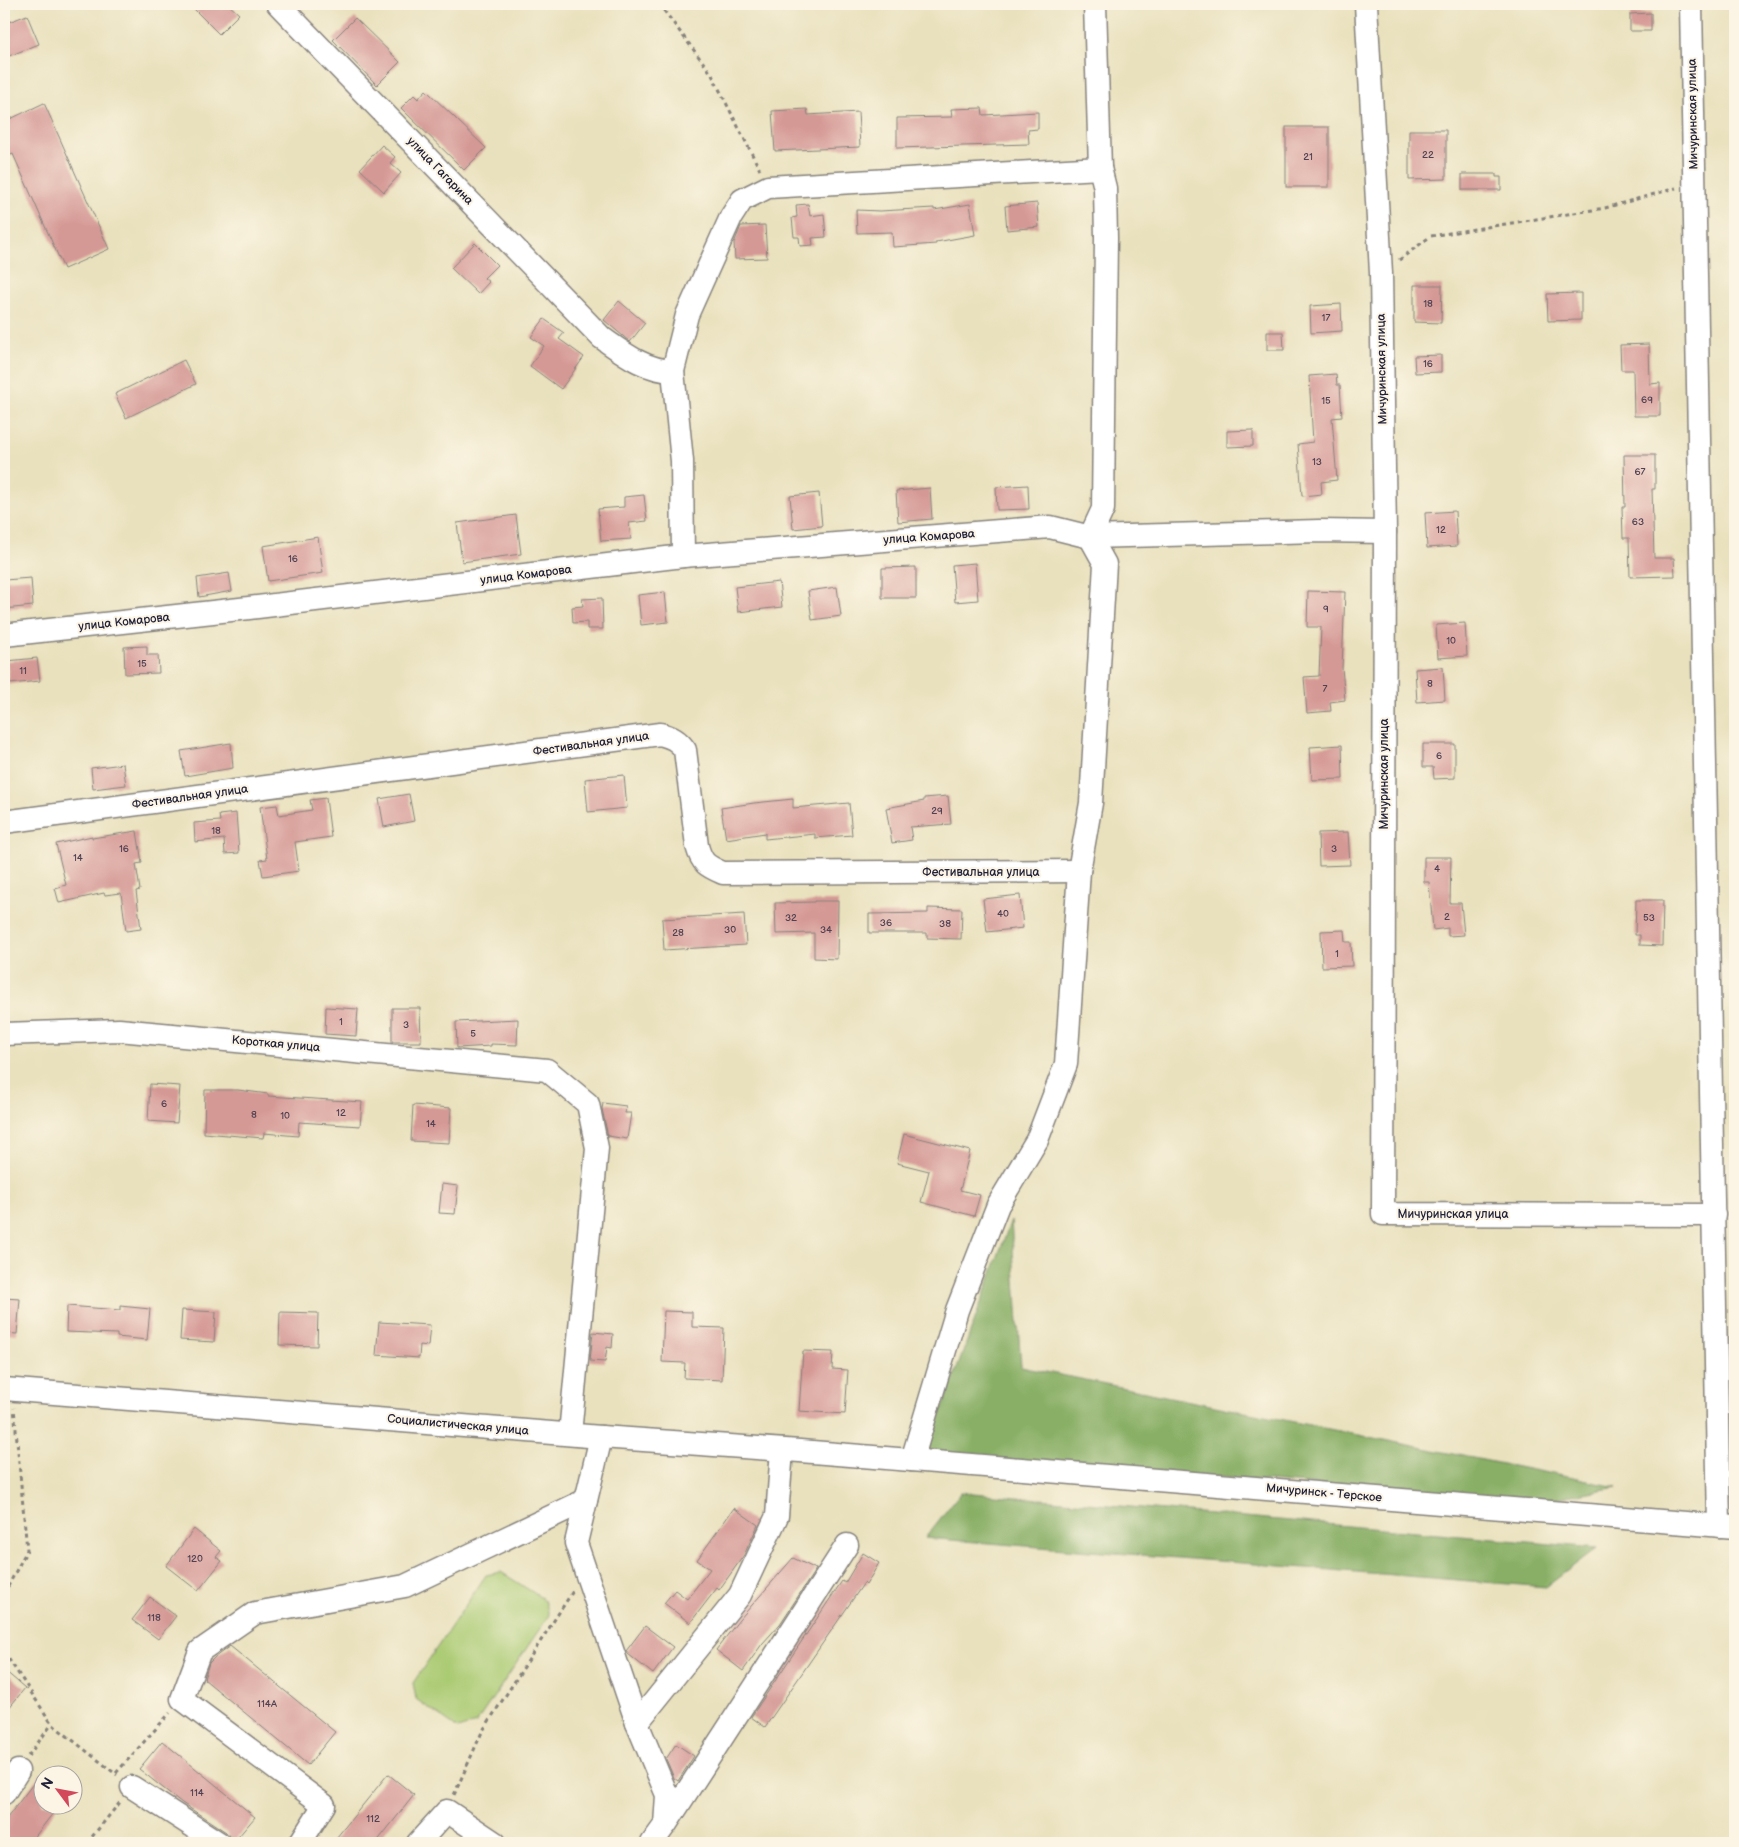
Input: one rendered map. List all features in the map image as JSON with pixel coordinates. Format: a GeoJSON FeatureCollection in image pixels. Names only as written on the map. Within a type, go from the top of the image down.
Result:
{"type":"FeatureCollection","features":[{"type":"Feature","properties":{"kind":"street","name":"улица Гагарина"},"geometry":{"type":"LineString","coordinates":[[278,4],[602,338],[640,364],[664,371],[673,371]]}},
{"type":"Feature","properties":{"kind":"street"},"geometry":{"type":"LineString","coordinates":[[912,1460],[957,1310],[998,1205],[1037,1140],[1066,1064],[1079,871],[1091,803],[1105,564],[1090,537],[1103,510],[1106,238],[1105,188],[1100,168],[1095,4]]}},
{"type":"Feature","properties":{"kind":"street","name":"Мичуринская улица"},"geometry":{"type":"LineString","coordinates":[[1366,4],[1381,273],[1385,532],[1383,1214],[1714,1215]]}},
{"type":"Feature","properties":{"kind":"street","name":"Мичуринская улица"},"geometry":{"type":"LineString","coordinates":[[1691,4],[1714,1215],[1727,1526]]}},
{"type":"Feature","properties":{"kind":"street"},"geometry":{"type":"LineString","coordinates":[[683,556],[682,461],[673,371],[687,315],[731,217],[742,200],[768,186],[1100,168]]}},
{"type":"Feature","properties":{"kind":"street","name":"улица Комарова"},"geometry":{"type":"LineString","coordinates":[[4,635],[683,556],[1050,527],[1090,537],[1320,531],[1385,532]]}},
{"type":"Feature","properties":{"kind":"street","name":"Фестивальная улица"},"geometry":{"type":"LineString","coordinates":[[4,822],[660,734],[670,736],[679,741],[685,750],[697,846],[701,859],[711,868],[723,873],[1079,871]]}},
{"type":"Feature","properties":{"kind":"street","name":"Короткая улица"},"geometry":{"type":"LineString","coordinates":[[4,1034],[119,1030],[547,1070],[588,1104],[597,1148],[570,1434]]}},
{"type":"Feature","properties":{"kind":"street","name":"Социалистическая улица"},"geometry":{"type":"LineString","coordinates":[[8,1389],[912,1460]]}},
{"type":"Feature","properties":{"kind":"street"},"geometry":{"type":"LineString","coordinates":[[601,1437],[576,1544],[637,1722],[667,1796],[665,1825]]}},
{"type":"Feature","properties":{"kind":"street"},"geometry":{"type":"LineString","coordinates":[[637,1722],[740,1595],[777,1516],[782,1450]]}},
{"type":"Feature","properties":{"kind":"street","name":"Мичуринск - Терское"},"geometry":{"type":"LineString","coordinates":[[912,1460],[1727,1526]]}},
{"type":"Feature","properties":{"kind":"street"},"geometry":{"type":"LineString","coordinates":[[300,1843],[324,1805],[182,1699],[200,1651],[254,1613],[405,1586],[586,1500]]}},
{"type":"Feature","properties":{"kind":"street"},"geometry":{"type":"LineString","coordinates":[[652,1843],[847,1545]]}},
{"type":"Feature","properties":{"kind":"street"},"geometry":{"type":"LineString","coordinates":[[4,1793],[18,1771]]}},
{"type":"Feature","properties":{"kind":"street"},"geometry":{"type":"LineString","coordinates":[[123,1780],[220,1843]]}},
{"type":"Feature","properties":{"kind":"street"},"geometry":{"type":"LineString","coordinates":[[418,1843],[446,1811],[495,1843]]}},
{"type":"Feature","properties":{"kind":"path"},"geometry":{"type":"LineString","coordinates":[[659,4],[711,73],[768,186]]}},
{"type":"Feature","properties":{"kind":"path"},"geometry":{"type":"LineString","coordinates":[[1381,273],[1431,236],[1606,208],[1694,183]]}},
{"type":"Feature","properties":{"kind":"path"},"geometry":{"type":"LineString","coordinates":[[4,1594],[27,1550],[8,1389]]}},
{"type":"Feature","properties":{"kind":"path"},"geometry":{"type":"LineString","coordinates":[[446,1811],[482,1732],[586,1572]]}},
{"type":"Feature","properties":{"kind":"path"},"geometry":{"type":"LineString","coordinates":[[4,1652],[52,1724],[123,1780]]}},
{"type":"Feature","properties":{"kind":"path"},"geometry":{"type":"LineString","coordinates":[[87,1843],[123,1780],[182,1699]]}},
{"type":"Feature","properties":{"kind":"path"},"geometry":{"type":"LineString","coordinates":[[18,1771],[52,1724]]}},
{"type":"Feature","properties":{"kind":"green space"},"geometry":{"type":"Polygon","coordinates":[[[1011,1220],[1021,1367],[1617,1487],[1535,1502],[926,1454],[1011,1220]]]}},
{"type":"Feature","properties":{"kind":"green space"},"geometry":{"type":"Polygon","coordinates":[[[961,1492],[1597,1548],[1546,1587],[925,1538],[961,1492]]]}},
{"type":"Feature","properties":{"kind":"green space"},"geometry":{"type":"Polygon","coordinates":[[[501,1572],[545,1600],[549,1615],[476,1723],[458,1729],[416,1699],[413,1683],[486,1575],[501,1572]]]}},
{"type":"Feature","properties":{"kind":"building"},"geometry":{"type":"Polygon","coordinates":[[[189,4],[228,4],[239,14],[219,34],[189,4]]]}},
{"type":"Feature","properties":{"kind":"building"},"geometry":{"type":"Polygon","coordinates":[[[1651,13],[1651,31],[1630,31],[1630,14],[1651,13]]]}},
{"type":"Feature","properties":{"kind":"building"},"geometry":{"type":"Polygon","coordinates":[[[27,15],[39,44],[4,58],[4,24],[27,15]]]}},
{"type":"Feature","properties":{"kind":"building"},"geometry":{"type":"Polygon","coordinates":[[[355,18],[400,62],[377,85],[333,40],[355,18]]]}},
{"type":"Feature","properties":{"kind":"building"},"geometry":{"type":"Polygon","coordinates":[[[426,90],[486,148],[464,170],[401,108],[414,95],[418,99],[426,90]]]}},
{"type":"Feature","properties":{"kind":"building"},"geometry":{"type":"Polygon","coordinates":[[[44,103],[109,249],[64,269],[13,154],[4,158],[4,122],[44,103]]]}},
{"type":"Feature","properties":{"kind":"building"},"geometry":{"type":"Polygon","coordinates":[[[982,108],[983,115],[1038,112],[1038,129],[1028,130],[1029,144],[897,148],[897,118],[952,117],[951,109],[982,108]]]}},
{"type":"Feature","properties":{"kind":"building"},"geometry":{"type":"Polygon","coordinates":[[[807,109],[808,115],[858,112],[860,147],[775,151],[772,111],[807,109]]]}},
{"type":"Feature","properties":{"kind":"building"},"geometry":{"type":"Polygon","coordinates":[[[1286,127],[1329,127],[1329,187],[1286,187],[1286,127]]]}},
{"type":"Feature","properties":{"kind":"building"},"geometry":{"type":"Polygon","coordinates":[[[1409,130],[1446,130],[1446,179],[1409,180],[1409,130]]]}},
{"type":"Feature","properties":{"kind":"building"},"geometry":{"type":"Polygon","coordinates":[[[382,145],[395,157],[390,163],[401,173],[384,192],[360,169],[382,145]]]}},
{"type":"Feature","properties":{"kind":"building"},"geometry":{"type":"Polygon","coordinates":[[[1462,174],[1496,174],[1496,177],[1501,177],[1501,190],[1462,190],[1462,174]]]}},
{"type":"Feature","properties":{"kind":"building"},"geometry":{"type":"Polygon","coordinates":[[[1037,203],[1039,227],[1007,230],[1005,206],[1037,203]]]}},
{"type":"Feature","properties":{"kind":"building"},"geometry":{"type":"Polygon","coordinates":[[[808,204],[810,216],[824,214],[826,237],[812,238],[813,245],[800,246],[799,237],[794,237],[792,218],[797,217],[796,205],[808,204]]]}},
{"type":"Feature","properties":{"kind":"building"},"geometry":{"type":"Polygon","coordinates":[[[970,204],[975,235],[936,242],[936,244],[893,247],[892,232],[857,233],[856,210],[880,211],[934,208],[934,210],[970,204]]]}},
{"type":"Feature","properties":{"kind":"building"},"geometry":{"type":"Polygon","coordinates":[[[765,225],[767,258],[735,259],[734,243],[741,226],[765,225]]]}},
{"type":"Feature","properties":{"kind":"building"},"geometry":{"type":"Polygon","coordinates":[[[475,243],[497,265],[484,278],[489,282],[478,294],[451,268],[475,243]]]}},
{"type":"Feature","properties":{"kind":"building"},"geometry":{"type":"Polygon","coordinates":[[[1414,285],[1442,285],[1441,323],[1414,322],[1414,285]]]}},
{"type":"Feature","properties":{"kind":"building"},"geometry":{"type":"Polygon","coordinates":[[[1581,293],[1581,320],[1548,321],[1547,294],[1581,293]]]}},
{"type":"Feature","properties":{"kind":"building"},"geometry":{"type":"Polygon","coordinates":[[[619,301],[645,323],[630,342],[604,320],[619,301]]]}},
{"type":"Feature","properties":{"kind":"building"},"geometry":{"type":"Polygon","coordinates":[[[1341,304],[1342,331],[1311,333],[1310,306],[1341,304]]]}},
{"type":"Feature","properties":{"kind":"building"},"geometry":{"type":"Polygon","coordinates":[[[544,319],[564,333],[559,339],[584,357],[561,389],[530,366],[544,346],[531,337],[544,319]]]}},
{"type":"Feature","properties":{"kind":"building"},"geometry":{"type":"Polygon","coordinates":[[[1267,332],[1283,332],[1284,350],[1267,350],[1267,332]]]}},
{"type":"Feature","properties":{"kind":"building"},"geometry":{"type":"Polygon","coordinates":[[[1649,344],[1650,384],[1660,383],[1660,416],[1634,416],[1633,370],[1621,370],[1620,345],[1649,344]]]}},
{"type":"Feature","properties":{"kind":"building"},"geometry":{"type":"Polygon","coordinates":[[[1441,355],[1441,372],[1415,373],[1414,356],[1441,355]]]}},
{"type":"Feature","properties":{"kind":"building"},"geometry":{"type":"Polygon","coordinates":[[[184,360],[196,384],[126,418],[115,394],[184,360]]]}},
{"type":"Feature","properties":{"kind":"building"},"geometry":{"type":"Polygon","coordinates":[[[1336,374],[1337,385],[1340,385],[1342,417],[1332,418],[1337,480],[1321,482],[1322,494],[1302,496],[1298,444],[1313,442],[1309,376],[1336,374]]]}},
{"type":"Feature","properties":{"kind":"building"},"geometry":{"type":"Polygon","coordinates":[[[1253,430],[1253,446],[1227,447],[1227,431],[1253,430]]]}},
{"type":"Feature","properties":{"kind":"building"},"geometry":{"type":"Polygon","coordinates":[[[1624,455],[1655,455],[1655,489],[1652,489],[1654,558],[1674,558],[1675,576],[1630,577],[1629,538],[1623,538],[1622,507],[1625,507],[1624,455]]]}},
{"type":"Feature","properties":{"kind":"building"},"geometry":{"type":"Polygon","coordinates":[[[1028,485],[1029,509],[997,510],[996,487],[1028,485]]]}},
{"type":"Feature","properties":{"kind":"building"},"geometry":{"type":"Polygon","coordinates":[[[930,488],[932,519],[898,522],[896,491],[930,488]]]}},
{"type":"Feature","properties":{"kind":"building"},"geometry":{"type":"Polygon","coordinates":[[[819,493],[822,526],[793,529],[790,496],[819,493]]]}},
{"type":"Feature","properties":{"kind":"building"},"geometry":{"type":"Polygon","coordinates":[[[644,495],[647,521],[629,523],[631,539],[601,541],[598,509],[624,507],[624,497],[644,495]]]}},
{"type":"Feature","properties":{"kind":"building"},"geometry":{"type":"Polygon","coordinates":[[[1455,511],[1457,546],[1427,548],[1425,513],[1455,511]]]}},
{"type":"Feature","properties":{"kind":"building"},"geometry":{"type":"Polygon","coordinates":[[[516,515],[521,554],[462,562],[457,523],[516,515]]]}},
{"type":"Feature","properties":{"kind":"building"},"geometry":{"type":"Polygon","coordinates":[[[318,537],[323,573],[268,581],[263,546],[318,537]]]}},
{"type":"Feature","properties":{"kind":"building"},"geometry":{"type":"Polygon","coordinates":[[[975,563],[978,600],[955,602],[952,565],[975,563]]]}},
{"type":"Feature","properties":{"kind":"building"},"geometry":{"type":"Polygon","coordinates":[[[916,567],[916,598],[882,598],[882,568],[916,567]]]}},
{"type":"Feature","properties":{"kind":"building"},"geometry":{"type":"Polygon","coordinates":[[[229,573],[232,591],[199,597],[197,578],[229,573]]]}},
{"type":"Feature","properties":{"kind":"building"},"geometry":{"type":"Polygon","coordinates":[[[31,578],[33,606],[4,609],[4,580],[31,578]]]}},
{"type":"Feature","properties":{"kind":"building"},"geometry":{"type":"Polygon","coordinates":[[[779,582],[782,607],[738,612],[735,587],[779,582]]]}},
{"type":"Feature","properties":{"kind":"building"},"geometry":{"type":"Polygon","coordinates":[[[837,587],[841,616],[812,620],[808,591],[837,587]]]}},
{"type":"Feature","properties":{"kind":"building"},"geometry":{"type":"Polygon","coordinates":[[[1308,591],[1345,592],[1342,668],[1345,700],[1330,702],[1331,711],[1307,713],[1304,677],[1319,676],[1321,627],[1307,627],[1308,591]]]}},
{"type":"Feature","properties":{"kind":"building"},"geometry":{"type":"Polygon","coordinates":[[[665,592],[668,622],[641,625],[638,595],[665,592]]]}},
{"type":"Feature","properties":{"kind":"building"},"geometry":{"type":"Polygon","coordinates":[[[602,598],[603,629],[587,629],[587,622],[573,623],[572,607],[583,606],[582,599],[602,598]]]}},
{"type":"Feature","properties":{"kind":"building"},"geometry":{"type":"Polygon","coordinates":[[[1465,623],[1467,656],[1438,658],[1436,625],[1465,623]]]}},
{"type":"Feature","properties":{"kind":"building"},"geometry":{"type":"Polygon","coordinates":[[[147,646],[147,655],[158,655],[159,673],[125,674],[124,647],[147,646]]]}},
{"type":"Feature","properties":{"kind":"building"},"geometry":{"type":"Polygon","coordinates":[[[37,658],[40,681],[9,684],[7,661],[37,658]]]}},
{"type":"Feature","properties":{"kind":"building"},"geometry":{"type":"Polygon","coordinates":[[[1443,667],[1445,700],[1417,702],[1415,669],[1443,667]]]}},
{"type":"Feature","properties":{"kind":"building"},"geometry":{"type":"Polygon","coordinates":[[[231,743],[233,768],[185,776],[181,751],[231,743]]]}},
{"type":"Feature","properties":{"kind":"building"},"geometry":{"type":"Polygon","coordinates":[[[1423,744],[1455,744],[1455,778],[1434,779],[1433,767],[1423,767],[1423,744]]]}},
{"type":"Feature","properties":{"kind":"building"},"geometry":{"type":"Polygon","coordinates":[[[1342,745],[1343,779],[1312,780],[1310,747],[1342,745]]]}},
{"type":"Feature","properties":{"kind":"building"},"geometry":{"type":"Polygon","coordinates":[[[123,764],[126,785],[93,789],[91,768],[123,764]]]}},
{"type":"Feature","properties":{"kind":"building"},"geometry":{"type":"Polygon","coordinates":[[[624,775],[627,808],[588,812],[585,779],[624,775]]]}},
{"type":"Feature","properties":{"kind":"building"},"geometry":{"type":"Polygon","coordinates":[[[409,794],[414,821],[384,827],[379,799],[409,794]]]}},
{"type":"Feature","properties":{"kind":"building"},"geometry":{"type":"Polygon","coordinates":[[[948,796],[951,824],[910,827],[912,840],[892,843],[886,808],[924,801],[924,798],[948,796]]]}},
{"type":"Feature","properties":{"kind":"building"},"geometry":{"type":"Polygon","coordinates":[[[326,798],[331,837],[295,842],[299,871],[263,876],[260,860],[267,859],[260,807],[277,805],[279,815],[312,810],[310,800],[326,798]]]}},
{"type":"Feature","properties":{"kind":"building"},"geometry":{"type":"Polygon","coordinates":[[[793,799],[793,808],[849,803],[852,835],[815,838],[815,834],[765,839],[765,833],[726,839],[721,808],[793,799]]]}},
{"type":"Feature","properties":{"kind":"building"},"geometry":{"type":"Polygon","coordinates":[[[236,813],[239,853],[225,854],[224,839],[195,842],[194,823],[220,821],[219,815],[236,813]]]}},
{"type":"Feature","properties":{"kind":"building"},"geometry":{"type":"Polygon","coordinates":[[[137,831],[142,863],[136,864],[140,890],[136,891],[141,929],[126,931],[121,893],[105,895],[104,893],[59,903],[55,888],[66,885],[56,844],[92,836],[92,838],[137,831]]]}},
{"type":"Feature","properties":{"kind":"building"},"geometry":{"type":"Polygon","coordinates":[[[1348,832],[1350,865],[1319,866],[1318,833],[1348,832]]]}},
{"type":"Feature","properties":{"kind":"building"},"geometry":{"type":"Polygon","coordinates":[[[1424,857],[1451,857],[1450,903],[1461,903],[1464,935],[1448,936],[1448,928],[1433,930],[1429,882],[1424,882],[1424,857]]]}},
{"type":"Feature","properties":{"kind":"building"},"geometry":{"type":"Polygon","coordinates":[[[1020,895],[1023,928],[987,932],[983,899],[1020,895]]]}},
{"type":"Feature","properties":{"kind":"building"},"geometry":{"type":"Polygon","coordinates":[[[1636,900],[1663,900],[1662,946],[1640,945],[1640,935],[1635,935],[1636,900]]]}},
{"type":"Feature","properties":{"kind":"building"},"geometry":{"type":"Polygon","coordinates":[[[838,901],[837,959],[814,958],[814,933],[776,934],[775,903],[838,901]]]}},
{"type":"Feature","properties":{"kind":"building"},"geometry":{"type":"Polygon","coordinates":[[[928,908],[962,909],[961,939],[927,938],[927,933],[869,933],[869,914],[928,913],[928,908]]]}},
{"type":"Feature","properties":{"kind":"building"},"geometry":{"type":"Polygon","coordinates":[[[744,914],[746,945],[664,950],[662,919],[744,914]]]}},
{"type":"Feature","properties":{"kind":"building"},"geometry":{"type":"Polygon","coordinates":[[[1344,930],[1345,942],[1351,942],[1352,966],[1322,967],[1321,931],[1344,930]]]}},
{"type":"Feature","properties":{"kind":"building"},"geometry":{"type":"Polygon","coordinates":[[[326,1007],[358,1009],[356,1036],[325,1034],[326,1007]]]}},
{"type":"Feature","properties":{"kind":"building"},"geometry":{"type":"Polygon","coordinates":[[[392,1008],[420,1008],[421,1042],[392,1042],[392,1008]]]}},
{"type":"Feature","properties":{"kind":"building"},"geometry":{"type":"Polygon","coordinates":[[[518,1019],[517,1045],[491,1044],[491,1046],[457,1048],[456,1022],[518,1019]]]}},
{"type":"Feature","properties":{"kind":"building"},"geometry":{"type":"Polygon","coordinates":[[[150,1084],[180,1086],[177,1123],[148,1121],[150,1084]]]}},
{"type":"Feature","properties":{"kind":"building"},"geometry":{"type":"Polygon","coordinates":[[[205,1090],[238,1090],[268,1094],[268,1096],[362,1102],[360,1126],[299,1122],[298,1136],[264,1133],[263,1138],[204,1133],[205,1090]]]}},
{"type":"Feature","properties":{"kind":"building"},"geometry":{"type":"Polygon","coordinates":[[[603,1103],[626,1106],[625,1113],[631,1113],[627,1139],[608,1136],[602,1109],[603,1103]]]}},
{"type":"Feature","properties":{"kind":"building"},"geometry":{"type":"Polygon","coordinates":[[[413,1105],[451,1108],[449,1143],[411,1141],[413,1105]]]}},
{"type":"Feature","properties":{"kind":"building"},"geometry":{"type":"Polygon","coordinates":[[[904,1134],[970,1151],[960,1190],[980,1195],[974,1216],[921,1202],[929,1171],[897,1163],[904,1134]]]}},
{"type":"Feature","properties":{"kind":"building"},"geometry":{"type":"Polygon","coordinates":[[[442,1184],[458,1186],[455,1214],[439,1213],[442,1184]]]}},
{"type":"Feature","properties":{"kind":"building"},"geometry":{"type":"Polygon","coordinates":[[[4,1298],[20,1299],[17,1334],[4,1333],[4,1298]]]}},
{"type":"Feature","properties":{"kind":"building"},"geometry":{"type":"Polygon","coordinates":[[[67,1306],[120,1310],[120,1306],[150,1309],[147,1340],[117,1337],[117,1334],[66,1332],[67,1306]]]}},
{"type":"Feature","properties":{"kind":"building"},"geometry":{"type":"Polygon","coordinates":[[[182,1310],[216,1312],[214,1342],[180,1340],[182,1310]]]}},
{"type":"Feature","properties":{"kind":"building"},"geometry":{"type":"Polygon","coordinates":[[[664,1311],[692,1312],[692,1327],[724,1328],[722,1380],[684,1378],[685,1363],[662,1362],[664,1311]]]}},
{"type":"Feature","properties":{"kind":"building"},"geometry":{"type":"Polygon","coordinates":[[[280,1312],[318,1313],[317,1346],[279,1345],[280,1312]]]}},
{"type":"Feature","properties":{"kind":"building"},"geometry":{"type":"Polygon","coordinates":[[[379,1322],[430,1325],[428,1346],[420,1345],[419,1358],[376,1355],[379,1322]]]}},
{"type":"Feature","properties":{"kind":"building"},"geometry":{"type":"Polygon","coordinates":[[[593,1332],[613,1334],[612,1348],[607,1347],[605,1362],[590,1361],[593,1332]]]}},
{"type":"Feature","properties":{"kind":"building"},"geometry":{"type":"Polygon","coordinates":[[[803,1351],[833,1352],[832,1369],[848,1370],[845,1414],[799,1411],[803,1351]]]}},
{"type":"Feature","properties":{"kind":"building"},"geometry":{"type":"Polygon","coordinates":[[[734,1508],[758,1525],[744,1555],[719,1590],[717,1588],[690,1623],[664,1603],[675,1590],[687,1599],[710,1569],[697,1560],[734,1508]]]}},
{"type":"Feature","properties":{"kind":"building"},"geometry":{"type":"Polygon","coordinates":[[[194,1529],[221,1551],[216,1557],[222,1561],[198,1591],[166,1566],[194,1529]]]}},
{"type":"Feature","properties":{"kind":"building"},"geometry":{"type":"Polygon","coordinates":[[[863,1553],[879,1563],[866,1585],[864,1583],[765,1727],[751,1717],[842,1581],[845,1583],[863,1553]]]}},
{"type":"Feature","properties":{"kind":"building"},"geometry":{"type":"Polygon","coordinates":[[[793,1558],[816,1569],[780,1624],[762,1644],[743,1671],[716,1650],[739,1620],[793,1558]]]}},
{"type":"Feature","properties":{"kind":"building"},"geometry":{"type":"Polygon","coordinates":[[[150,1597],[176,1616],[158,1639],[132,1620],[150,1597]]]}},
{"type":"Feature","properties":{"kind":"building"},"geometry":{"type":"Polygon","coordinates":[[[645,1626],[673,1647],[653,1674],[626,1651],[645,1626]]]}},
{"type":"Feature","properties":{"kind":"building"},"geometry":{"type":"Polygon","coordinates":[[[230,1646],[335,1732],[308,1765],[204,1679],[209,1663],[230,1646]]]}},
{"type":"Feature","properties":{"kind":"building"},"geometry":{"type":"Polygon","coordinates":[[[4,1670],[25,1688],[4,1714],[4,1670]]]}},
{"type":"Feature","properties":{"kind":"building"},"geometry":{"type":"Polygon","coordinates":[[[162,1741],[255,1817],[233,1843],[226,1832],[182,1803],[139,1769],[162,1741]]]}},
{"type":"Feature","properties":{"kind":"building"},"geometry":{"type":"Polygon","coordinates":[[[676,1744],[694,1756],[678,1781],[674,1778],[666,1759],[676,1744]]]}},
{"type":"Feature","properties":{"kind":"building"},"geometry":{"type":"Polygon","coordinates":[[[388,1774],[414,1795],[376,1843],[332,1843],[388,1774]]]}},
{"type":"Feature","properties":{"kind":"building"},"geometry":{"type":"Polygon","coordinates":[[[32,1785],[32,1814],[52,1814],[30,1843],[4,1843],[4,1822],[32,1785]]]}}]}
